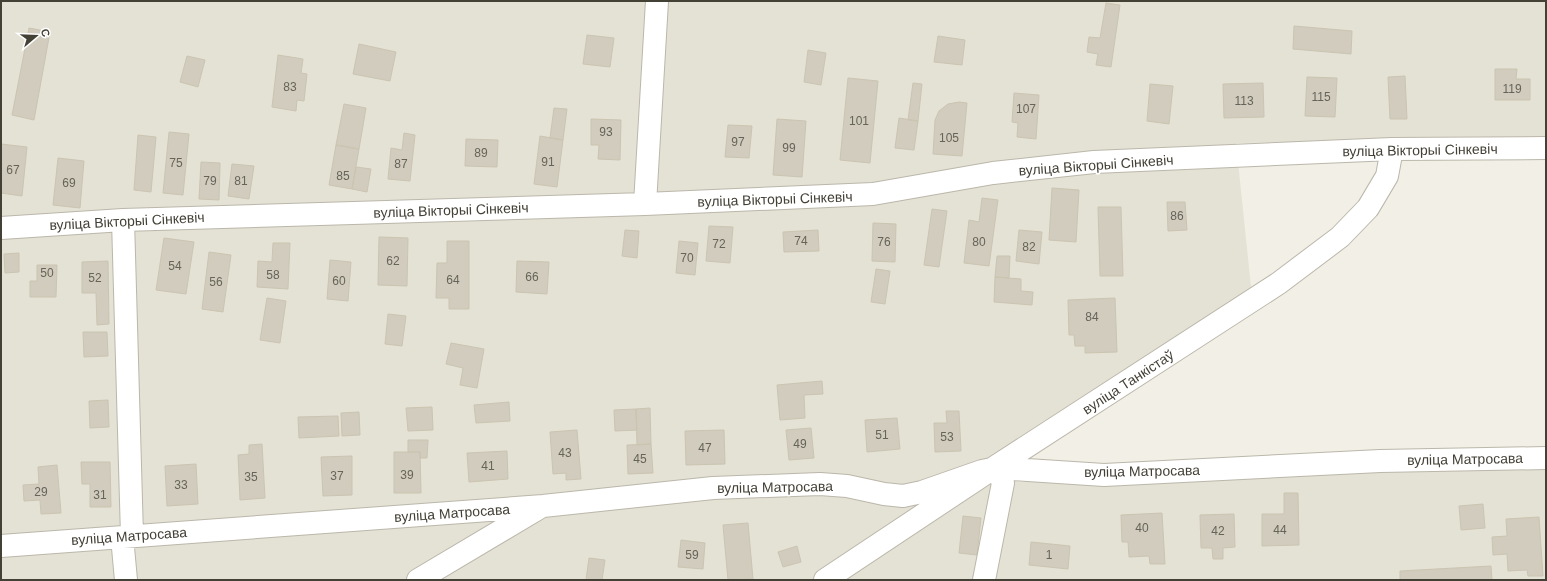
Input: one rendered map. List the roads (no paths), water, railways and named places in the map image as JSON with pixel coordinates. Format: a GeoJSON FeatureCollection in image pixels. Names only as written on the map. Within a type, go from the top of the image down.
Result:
{"type":"FeatureCollection","features":[{"type":"Feature","properties":{"kind":"street"},"geometry":{"type":"LineString","coordinates":[[645,204],[657,1]]}},
{"type":"Feature","properties":{"kind":"street","name":"вуліца Вікторыі Сінкевіч"},"geometry":{"type":"LineString","coordinates":[[1,228],[123,220],[645,204],[873,194],[993,173],[1094,162],[1392,149],[1546,148]]}},
{"type":"Feature","properties":{"kind":"street","name":"вуліца Танкістаў"},"geometry":{"type":"LineString","coordinates":[[825,580],[992,469],[1279,283],[1340,237],[1372,202],[1387,176],[1392,149]]}},
{"type":"Feature","properties":{"kind":"street"},"geometry":{"type":"LineString","coordinates":[[123,220],[127,536],[126,580]]}},
{"type":"Feature","properties":{"kind":"street","name":"вуліца Матросава"},"geometry":{"type":"LineString","coordinates":[[1,546],[543,506],[713,488],[820,484],[847,486],[884,494],[903,496],[922,492],[982,471],[992,469],[1104,475],[1380,461],[1546,458]]}},
{"type":"Feature","properties":{"kind":"street"},"geometry":{"type":"LineString","coordinates":[[984,580],[1003,483],[1000,476],[992,469]]}},
{"type":"Feature","properties":{"kind":"street"},"geometry":{"type":"LineString","coordinates":[[418,580],[543,506]]}}]}
